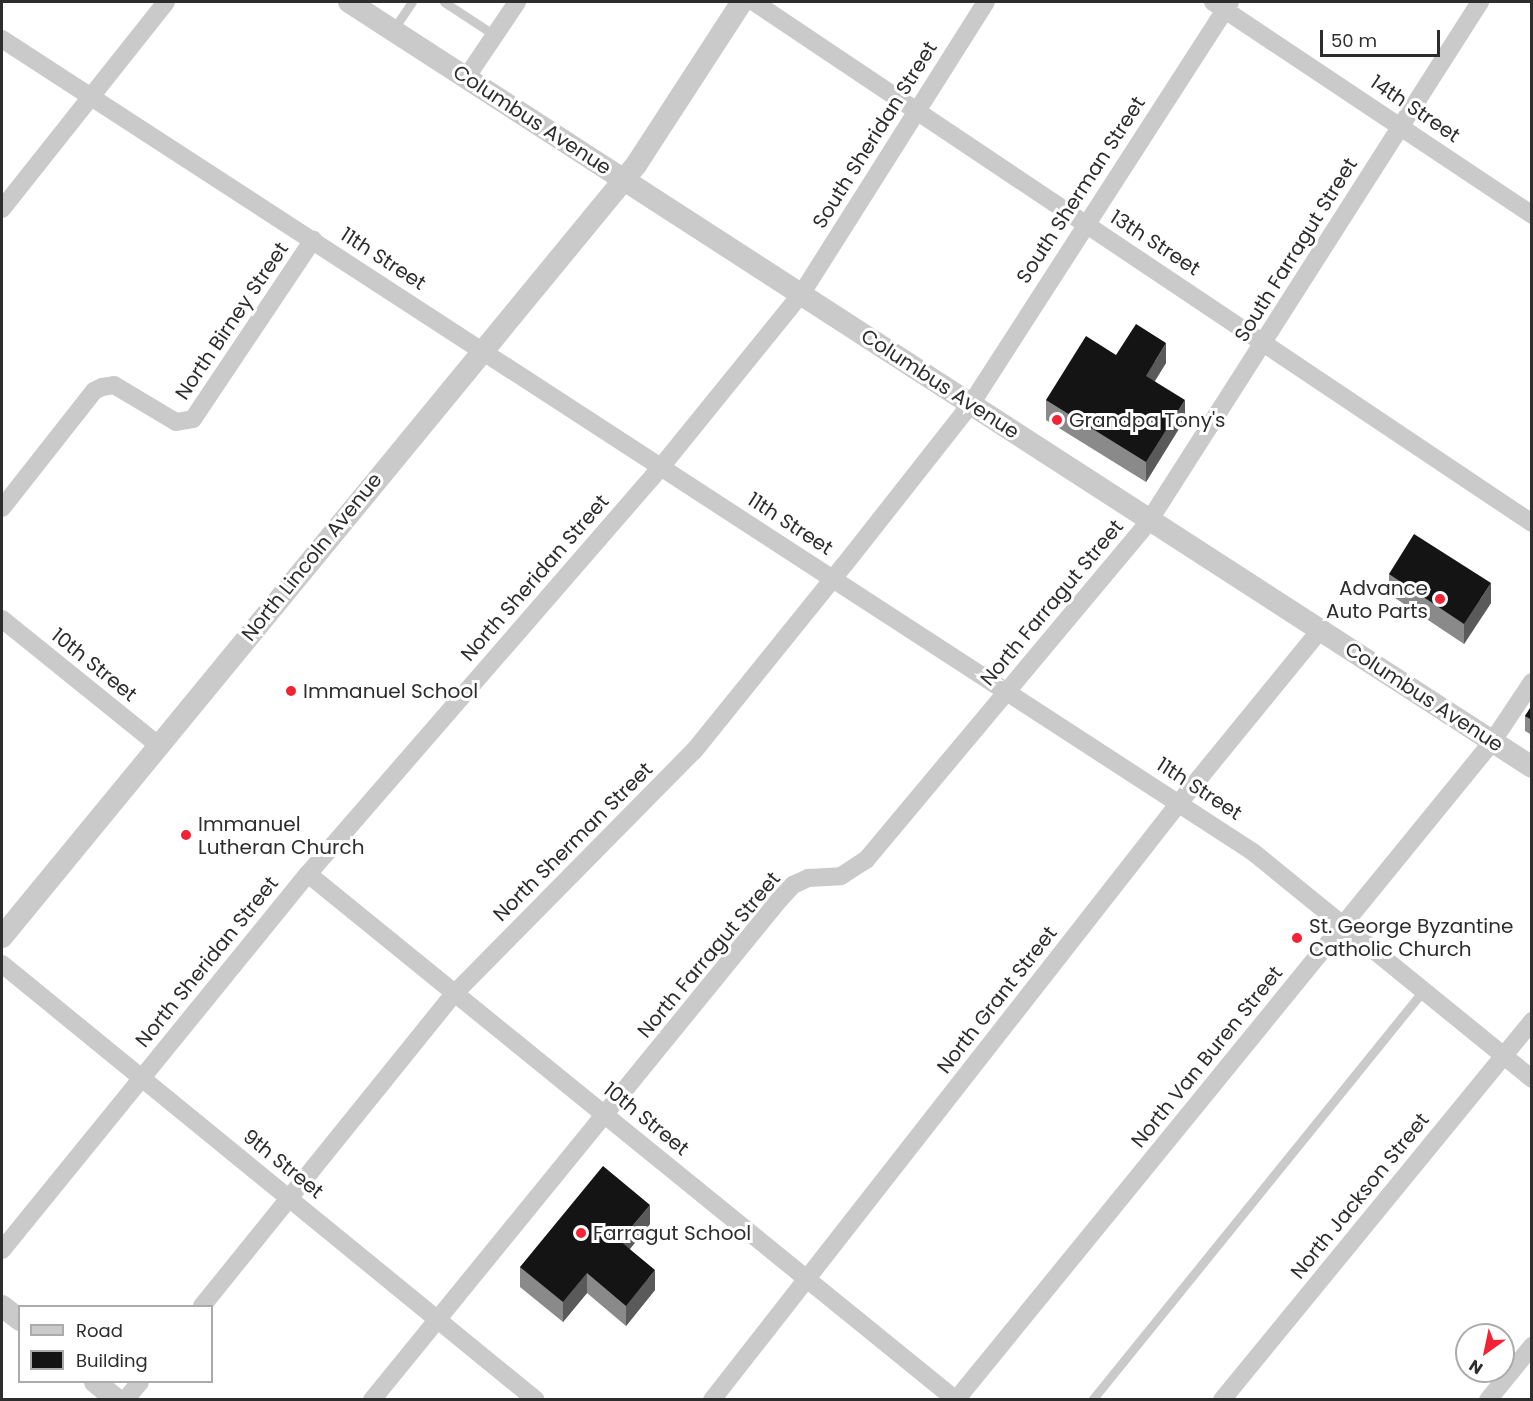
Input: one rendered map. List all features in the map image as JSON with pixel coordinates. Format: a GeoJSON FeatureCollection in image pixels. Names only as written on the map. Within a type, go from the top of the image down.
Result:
{"type":"FeatureCollection","features":[{"type":"Feature","properties":{"kind":"street"},"geometry":{"type":"LineString","coordinates":[[2,209],[166,2]]}},
{"type":"Feature","properties":{"kind":"street","name":"Columbus Avenue"},"geometry":{"type":"LineString","coordinates":[[349,2],[1532,767]]}},
{"type":"Feature","properties":{"kind":"street"},"geometry":{"type":"LineString","coordinates":[[466,78],[518,2]]}},
{"type":"Feature","properties":{"kind":"street","name":"North Lincoln Avenue"},"geometry":{"type":"LineString","coordinates":[[2,937],[481,349],[622,178],[636,165],[742,2]]}},
{"type":"Feature","properties":{"kind":"street","name":"13th Street"},"geometry":{"type":"LineString","coordinates":[[753,2],[1532,523]]}},
{"type":"Feature","properties":{"kind":"street","name":"South Sheridan Street"},"geometry":{"type":"LineString","coordinates":[[802,293],[986,2]]}},
{"type":"Feature","properties":{"kind":"street","name":"South Farragut Street"},"geometry":{"type":"LineString","coordinates":[[1149,521],[1480,2]]}},
{"type":"Feature","properties":{"kind":"street","name":"14th Street"},"geometry":{"type":"LineString","coordinates":[[1222,4],[1532,215]]}},
{"type":"Feature","properties":{"kind":"street","name":"South Sherman Street"},"geometry":{"type":"LineString","coordinates":[[971,404],[1222,4]]}},
{"type":"Feature","properties":{"kind":"street","name":"11th Street"},"geometry":{"type":"LineString","coordinates":[[2,39],[1253,852],[1422,992],[1532,1079]]}},
{"type":"Feature","properties":{"kind":"street","name":"North Birney Street"},"geometry":{"type":"LineString","coordinates":[[2,507],[94,391],[102,387],[114,385],[176,422],[193,419],[313,240]]}},
{"type":"Feature","properties":{"kind":"street","name":"North Sheridan Street"},"geometry":{"type":"LineString","coordinates":[[2,1251],[308,874],[661,467],[802,293]]}},
{"type":"Feature","properties":{"kind":"street","name":"North Sherman Street"},"geometry":{"type":"LineString","coordinates":[[202,1305],[455,993],[694,751],[834,579],[971,404]]}},
{"type":"Feature","properties":{"kind":"street","name":"North Farragut Street"},"geometry":{"type":"LineString","coordinates":[[372,1400],[793,885],[808,878],[841,876],[866,860],[1149,521]]}},
{"type":"Feature","properties":{"kind":"street","name":"10th Street"},"geometry":{"type":"LineString","coordinates":[[2,619],[158,745]]}},
{"type":"Feature","properties":{"kind":"street","name":"North Grant Street"},"geometry":{"type":"LineString","coordinates":[[711,1400],[808,1280],[1179,803],[1320,630]]}},
{"type":"Feature","properties":{"kind":"street","name":"North Van Buren Street"},"geometry":{"type":"LineString","coordinates":[[956,1399],[1492,742],[1532,682]]}},
{"type":"Feature","properties":{"kind":"street","name":"10th Street"},"geometry":{"type":"LineString","coordinates":[[308,874],[956,1399]]}},
{"type":"Feature","properties":{"kind":"street","name":"9th Street"},"geometry":{"type":"LineString","coordinates":[[2,964],[536,1400]]}},
{"type":"Feature","properties":{"kind":"street","name":"North Jackson Street"},"geometry":{"type":"LineString","coordinates":[[1222,1400],[1532,1021]]}},
{"type":"Feature","properties":{"kind":"street"},"geometry":{"type":"LineString","coordinates":[[2,1306],[18,1318]]}},
{"type":"Feature","properties":{"kind":"street"},"geometry":{"type":"LineString","coordinates":[[1488,1400],[1532,1346]]}},
{"type":"Feature","properties":{"kind":"street"},"geometry":{"type":"LineString","coordinates":[[96,1383],[117,1400]]}},
{"type":"Feature","properties":{"kind":"street"},"geometry":{"type":"LineString","coordinates":[[125,1400],[139,1383]]}},
{"type":"Feature","properties":{"kind":"lane"},"geometry":{"type":"LineString","coordinates":[[393,30],[412,2]]}},
{"type":"Feature","properties":{"kind":"lane"},"geometry":{"type":"LineString","coordinates":[[444,2],[496,36]]}},
{"type":"Feature","properties":{"kind":"lane"},"geometry":{"type":"LineString","coordinates":[[1092,1400],[1422,992]]}},
{"type":"Feature","properties":{"kind":"building"},"geometry":{"type":"Polygon","coordinates":[[[1136,324],[1166,343],[1146,376],[1185,400],[1146,462],[1046,400],[1086,336],[1116,355],[1136,324]]]}},
{"type":"Feature","properties":{"kind":"building"},"geometry":{"type":"Polygon","coordinates":[[[1414,534],[1491,583],[1464,624],[1389,574],[1414,534]]]}},
{"type":"Feature","properties":{"kind":"building"},"geometry":{"type":"Polygon","coordinates":[[[1532,705],[1532,720],[1525,716],[1532,705]]]}},
{"type":"Feature","properties":{"kind":"building"},"geometry":{"type":"Polygon","coordinates":[[[603,1166],[650,1205],[620,1241],[655,1270],[626,1306],[587,1273],[563,1302],[520,1267],[603,1166]]]}},
{"type":"Feature","properties":{"kind":"place","name":"Grandpa Tony's"},"geometry":{"type":"Point","coordinates":[1057,420]}},
{"type":"Feature","properties":{"kind":"place","name":"Advance Auto Parts"},"geometry":{"type":"Point","coordinates":[1440,599]}},
{"type":"Feature","properties":{"kind":"place","name":"Immanuel School"},"geometry":{"type":"Point","coordinates":[291,691]}},
{"type":"Feature","properties":{"kind":"place","name":"Immanuel Lutheran Church"},"geometry":{"type":"Point","coordinates":[186,835]}},
{"type":"Feature","properties":{"kind":"place","name":"St. George Byzantine Catholic Church"},"geometry":{"type":"Point","coordinates":[1297,938]}},
{"type":"Feature","properties":{"kind":"place","name":"Farragut School"},"geometry":{"type":"Point","coordinates":[581,1233]}}]}
